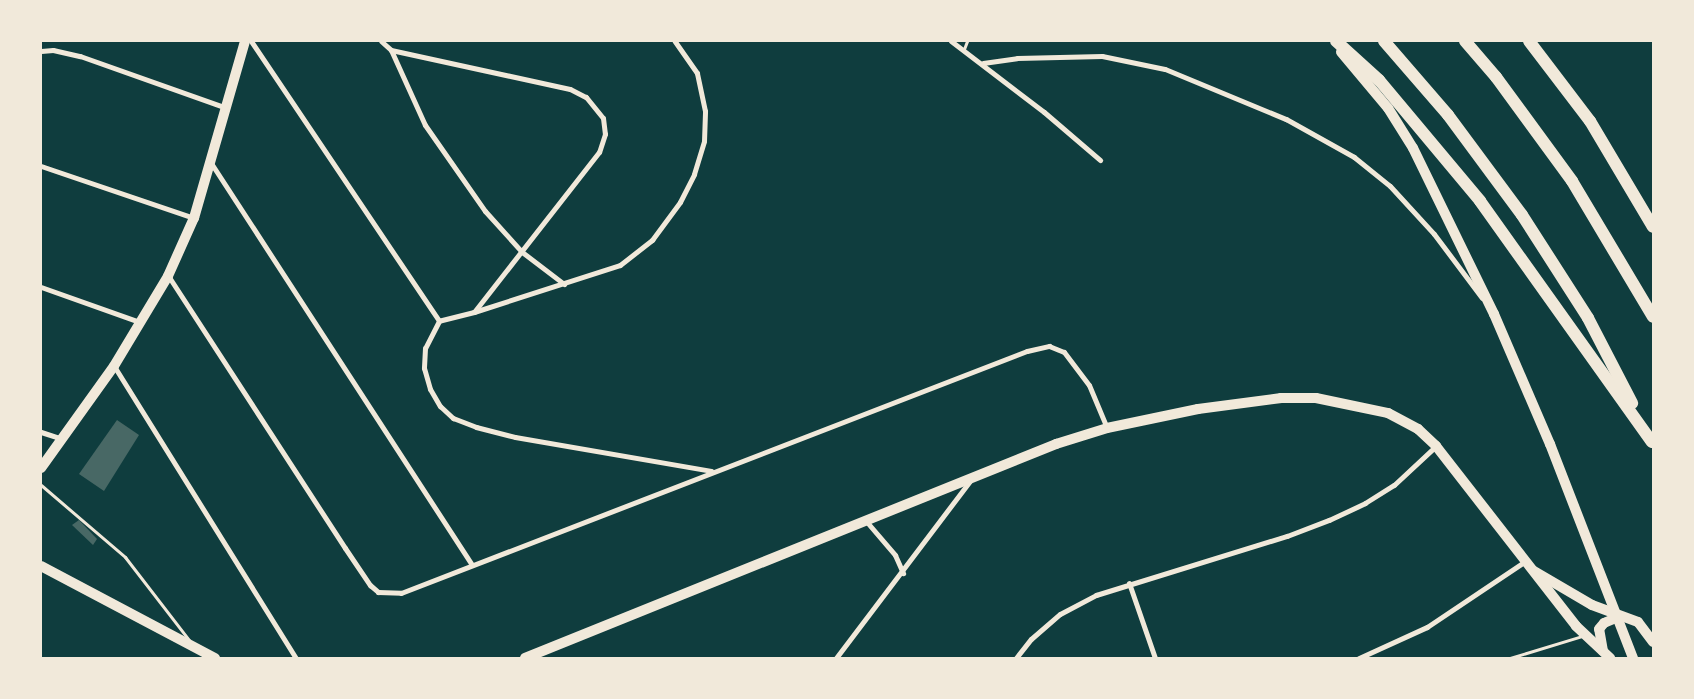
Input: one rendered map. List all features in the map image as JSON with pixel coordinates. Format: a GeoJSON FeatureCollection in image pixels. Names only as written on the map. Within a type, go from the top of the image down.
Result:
{"type":"FeatureCollection","features":[{"type":"Feature","properties":{"kind":"highway"},"geometry":{"type":"LineString","coordinates":[[1334,41],[1379,80],[1480,201],[1652,443]]}},
{"type":"Feature","properties":{"kind":"highway"},"geometry":{"type":"LineString","coordinates":[[1384,41],[1448,115],[1553,261],[1588,318],[1652,443]]}},
{"type":"Feature","properties":{"kind":"highway"},"geometry":{"type":"LineString","coordinates":[[1465,41],[1496,77],[1572,181],[1653,317]]}},
{"type":"Feature","properties":{"kind":"highway"},"geometry":{"type":"LineString","coordinates":[[1529,41],[1590,121],[1653,227]]}},
{"type":"Feature","properties":{"kind":"main road"},"geometry":{"type":"LineString","coordinates":[[41,468],[114,366],[168,276],[194,218],[228,108],[245,41]]}},
{"type":"Feature","properties":{"kind":"main road"},"geometry":{"type":"LineString","coordinates":[[1334,41],[1388,108],[1413,148],[1494,314],[1550,444],[1633,658]]}},
{"type":"Feature","properties":{"kind":"main road"},"geometry":{"type":"LineString","coordinates":[[525,658],[1056,444],[1108,428],[1198,409],[1282,398],[1316,398],[1404,419],[1436,446],[1526,565],[1585,635],[1606,654]]}},
{"type":"Feature","properties":{"kind":"main road"},"geometry":{"type":"LineString","coordinates":[[1526,565],[1618,617],[1638,622],[1653,642]]}},
{"type":"Feature","properties":{"kind":"main road"},"geometry":{"type":"LineString","coordinates":[[41,566],[192,644],[215,658]]}},
{"type":"Feature","properties":{"kind":"main road"},"geometry":{"type":"LineString","coordinates":[[1606,654],[1599,629],[1604,623],[1618,617]]}},
{"type":"Feature","properties":{"kind":"street"},"geometry":{"type":"LineString","coordinates":[[251,41],[439,320]]}},
{"type":"Feature","properties":{"kind":"street"},"geometry":{"type":"LineString","coordinates":[[381,41],[391,50],[426,125],[485,211],[522,252],[564,284]]}},
{"type":"Feature","properties":{"kind":"street"},"geometry":{"type":"LineString","coordinates":[[439,320],[474,312],[620,266],[636,256],[652,240],[680,202],[694,174],[704,141],[705,111],[697,73],[674,41]]}},
{"type":"Feature","properties":{"kind":"street"},"geometry":{"type":"LineString","coordinates":[[951,41],[983,63],[1100,160]]}},
{"type":"Feature","properties":{"kind":"street"},"geometry":{"type":"LineString","coordinates":[[41,51],[53,50],[80,56],[228,108]]}},
{"type":"Feature","properties":{"kind":"street"},"geometry":{"type":"LineString","coordinates":[[391,50],[570,89],[586,97],[604,118],[605,134],[599,152],[474,312]]}},
{"type":"Feature","properties":{"kind":"street"},"geometry":{"type":"LineString","coordinates":[[983,63],[1017,58],[1102,56],[1166,69],[1286,119],[1354,158],[1390,186],[1434,234],[1494,314]]}},
{"type":"Feature","properties":{"kind":"street"},"geometry":{"type":"LineString","coordinates":[[210,162],[471,564]]}},
{"type":"Feature","properties":{"kind":"street"},"geometry":{"type":"LineString","coordinates":[[41,166],[194,218]]}},
{"type":"Feature","properties":{"kind":"street"},"geometry":{"type":"LineString","coordinates":[[168,276],[370,585],[378,592],[401,593],[711,471],[1019,354],[1049,346],[1064,352],[1074,363],[1108,428]]}},
{"type":"Feature","properties":{"kind":"street"},"geometry":{"type":"LineString","coordinates":[[41,287],[141,323]]}},
{"type":"Feature","properties":{"kind":"street"},"geometry":{"type":"LineString","coordinates":[[439,320],[425,348],[424,368],[430,389],[440,406],[453,418],[476,428],[515,437],[711,471]]}},
{"type":"Feature","properties":{"kind":"street"},"geometry":{"type":"LineString","coordinates":[[114,366],[296,658]]}},
{"type":"Feature","properties":{"kind":"street"},"geometry":{"type":"LineString","coordinates":[[41,432],[63,439]]}},
{"type":"Feature","properties":{"kind":"street"},"geometry":{"type":"LineString","coordinates":[[1016,658],[1031,639],[1060,614],[1096,594],[1287,536],[1329,520],[1365,503],[1394,485],[1436,446]]}},
{"type":"Feature","properties":{"kind":"street"},"geometry":{"type":"LineString","coordinates":[[836,658],[903,572],[972,478]]}},
{"type":"Feature","properties":{"kind":"street"},"geometry":{"type":"LineString","coordinates":[[866,520],[891,548],[903,572]]}},
{"type":"Feature","properties":{"kind":"street"},"geometry":{"type":"LineString","coordinates":[[1359,658],[1427,627],[1526,565]]}},
{"type":"Feature","properties":{"kind":"street"},"geometry":{"type":"LineString","coordinates":[[1130,583],[1154,658]]}},
{"type":"Feature","properties":{"kind":"lane"},"geometry":{"type":"LineString","coordinates":[[964,50],[967,41]]}},
{"type":"Feature","properties":{"kind":"lane"},"geometry":{"type":"LineString","coordinates":[[41,484],[125,558],[172,614],[192,644]]}},
{"type":"Feature","properties":{"kind":"lane"},"geometry":{"type":"LineString","coordinates":[[1510,658],[1585,635]]}},
{"type":"Feature","properties":{"kind":"building"},"geometry":{"type":"Polygon","coordinates":[[[117,420],[139,435],[104,491],[79,474],[117,420]]]}},
{"type":"Feature","properties":{"kind":"building"},"geometry":{"type":"Polygon","coordinates":[[[79,520],[97,539],[93,545],[72,525],[79,520]]]}}]}
